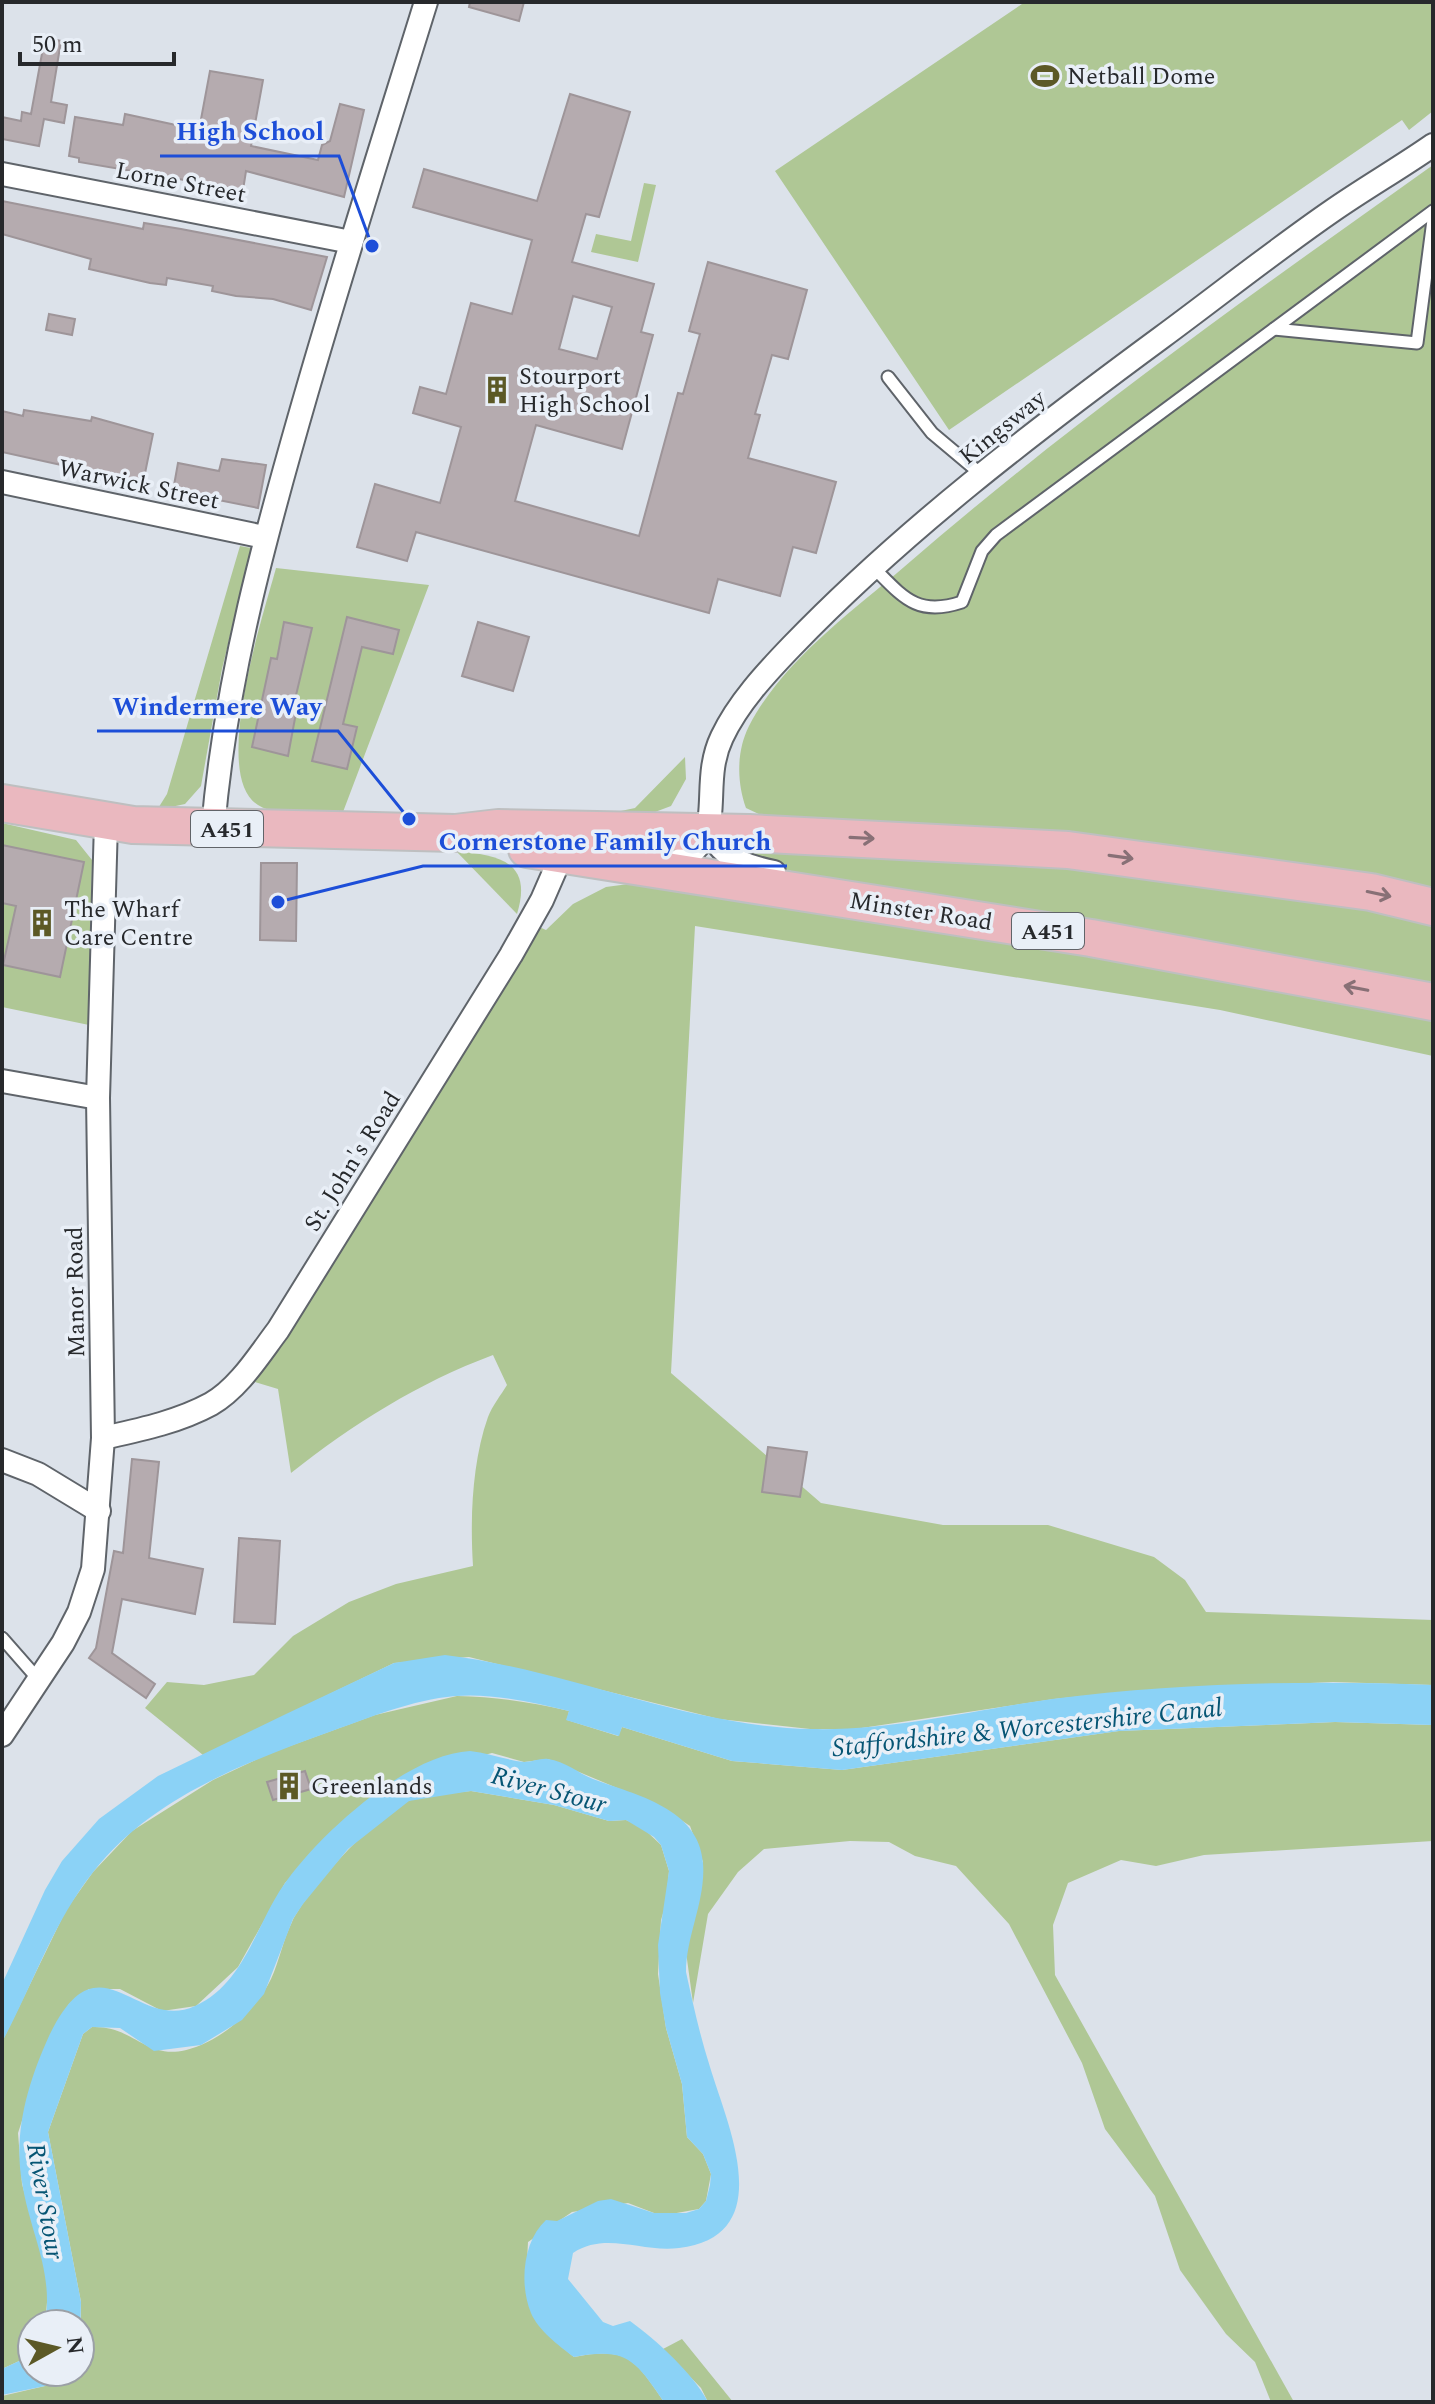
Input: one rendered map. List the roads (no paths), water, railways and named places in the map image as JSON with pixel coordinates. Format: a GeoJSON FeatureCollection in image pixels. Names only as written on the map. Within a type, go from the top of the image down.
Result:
{"type":"FeatureCollection","features":[{"type":"Feature","properties":{"kind":"main road","name":"Minster Road"},"geometry":{"type":"LineString","coordinates":[[2,803],[106,823],[455,833],[498,828],[661,868],[1091,938],[1433,1002]]}},
{"type":"Feature","properties":{"kind":"main road","name":"Minster Road"},"geometry":{"type":"LineString","coordinates":[[566,843],[709,832],[1068,850],[1371,892],[1433,907]]}},
{"type":"Feature","properties":{"kind":"street"},"geometry":{"type":"LineString","coordinates":[[213,828],[229,693],[264,537],[426,2]]}},
{"type":"Feature","properties":{"kind":"street","name":"Kingsway"},"geometry":{"type":"LineString","coordinates":[[709,832],[711,773],[731,721],[792,646],[873,567],[1045,425],[1306,230],[1433,145]]}},
{"type":"Feature","properties":{"kind":"street","name":"Lorne Street"},"geometry":{"type":"LineString","coordinates":[[2,174],[351,242]]}},
{"type":"Feature","properties":{"kind":"street","name":"Warwick Street"},"geometry":{"type":"LineString","coordinates":[[2,482],[264,537]]}},
{"type":"Feature","properties":{"kind":"street","name":"Manor Road"},"geometry":{"type":"LineString","coordinates":[[2,1735],[63,1643],[79,1612],[93,1569],[103,1438],[98,1098],[106,823]]}},
{"type":"Feature","properties":{"kind":"street"},"geometry":{"type":"LineString","coordinates":[[661,868],[690,855],[709,832],[720,850],[752,868],[1026,910],[1091,938]]}},
{"type":"Feature","properties":{"kind":"street","name":"St. John's Road"},"geometry":{"type":"LineString","coordinates":[[103,1438],[150,1428],[212,1404],[241,1378],[278,1330],[511,955],[566,843]]}},
{"type":"Feature","properties":{"kind":"street"},"geometry":{"type":"LineString","coordinates":[[2,1081],[98,1098]]}},
{"type":"Feature","properties":{"kind":"street"},"geometry":{"type":"LineString","coordinates":[[2,1460],[38,1474],[99,1511]]}},
{"type":"Feature","properties":{"kind":"lane"},"geometry":{"type":"LineString","coordinates":[[873,567],[904,598],[928,609],[962,602],[982,551],[996,535],[1433,211]]}},
{"type":"Feature","properties":{"kind":"lane"},"geometry":{"type":"LineString","coordinates":[[1274,329],[1417,343],[1433,220]]}},
{"type":"Feature","properties":{"kind":"lane"},"geometry":{"type":"LineString","coordinates":[[888,377],[932,433],[983,475]]}},
{"type":"Feature","properties":{"kind":"lane"},"geometry":{"type":"LineString","coordinates":[[2,1638],[38,1679]]}},
{"type":"Feature","properties":{"kind":"water","name":"Staffordshire & Worcestershire Canal"},"geometry":{"type":"Polygon","coordinates":[[[445,1655],[491,1662],[719,1719],[765,1726],[812,1729],[872,1727],[1099,1694],[1195,1686],[1338,1683],[1433,1685],[1433,1725],[1335,1722],[1119,1731],[842,1770],[732,1761],[622,1727],[619,1736],[566,1720],[569,1711],[512,1699],[469,1695],[423,1701],[362,1720],[235,1769],[172,1802],[144,1822],[117,1845],[94,1871],[67,1911],[2,2042],[2,1984],[45,1890],[62,1861],[99,1819],[158,1776],[286,1714],[394,1663],[445,1655]]]}},
{"type":"Feature","properties":{"kind":"water","name":"River Stour"},"geometry":{"type":"Polygon","coordinates":[[[470,1751],[524,1762],[545,1759],[560,1762],[593,1779],[663,1806],[678,1816],[699,1844],[703,1877],[686,1972],[703,2044],[734,2146],[739,2174],[738,2200],[729,2223],[710,2239],[665,2249],[612,2243],[586,2247],[573,2253],[568,2279],[603,2322],[613,2326],[630,2321],[662,2347],[684,2369],[708,2402],[664,2402],[637,2367],[618,2356],[592,2354],[574,2357],[539,2326],[531,2313],[525,2289],[528,2251],[532,2239],[546,2220],[557,2221],[598,2201],[611,2199],[654,2213],[686,2213],[699,2209],[706,2201],[711,2174],[703,2154],[687,2137],[682,2084],[660,1993],[658,1945],[669,1871],[661,1845],[654,1837],[626,1820],[609,1821],[554,1805],[471,1791],[409,1801],[348,1849],[293,1919],[264,1994],[242,2020],[201,2045],[154,2051],[120,2028],[92,2027],[83,2034],[48,2132],[81,2308],[47,2308],[44,2269],[22,2182],[19,2145],[24,2108],[35,2071],[49,2036],[67,2006],[85,1991],[102,1987],[154,2007],[174,2011],[195,2006],[212,1996],[237,1969],[273,1901],[318,1844],[366,1800],[419,1766],[470,1751]]]}},
{"type":"Feature","properties":{"kind":"water"},"geometry":{"type":"Polygon","coordinates":[[[16,2362],[16,2388],[35,2388],[2,2395],[2,2369],[16,2362]]]}},
{"type":"Feature","properties":{"kind":"place","name":"Netball Dome"},"geometry":{"type":"Point","coordinates":[1045,76]}},
{"type":"Feature","properties":{"kind":"place","name":"High School"},"geometry":{"type":"Point","coordinates":[372,246]}},
{"type":"Feature","properties":{"kind":"place","name":"Stourport High School"},"geometry":{"type":"Point","coordinates":[497,390]}},
{"type":"Feature","properties":{"kind":"place","name":"Windermere Way"},"geometry":{"type":"Point","coordinates":[409,819]}},
{"type":"Feature","properties":{"kind":"place","name":"Cornerstone Family Church"},"geometry":{"type":"Point","coordinates":[278,902]}},
{"type":"Feature","properties":{"kind":"place","name":"The Wharf Care Centre"},"geometry":{"type":"Point","coordinates":[42,923]}},
{"type":"Feature","properties":{"kind":"place","name":"Greenlands"},"geometry":{"type":"Point","coordinates":[289,1786]}}]}
